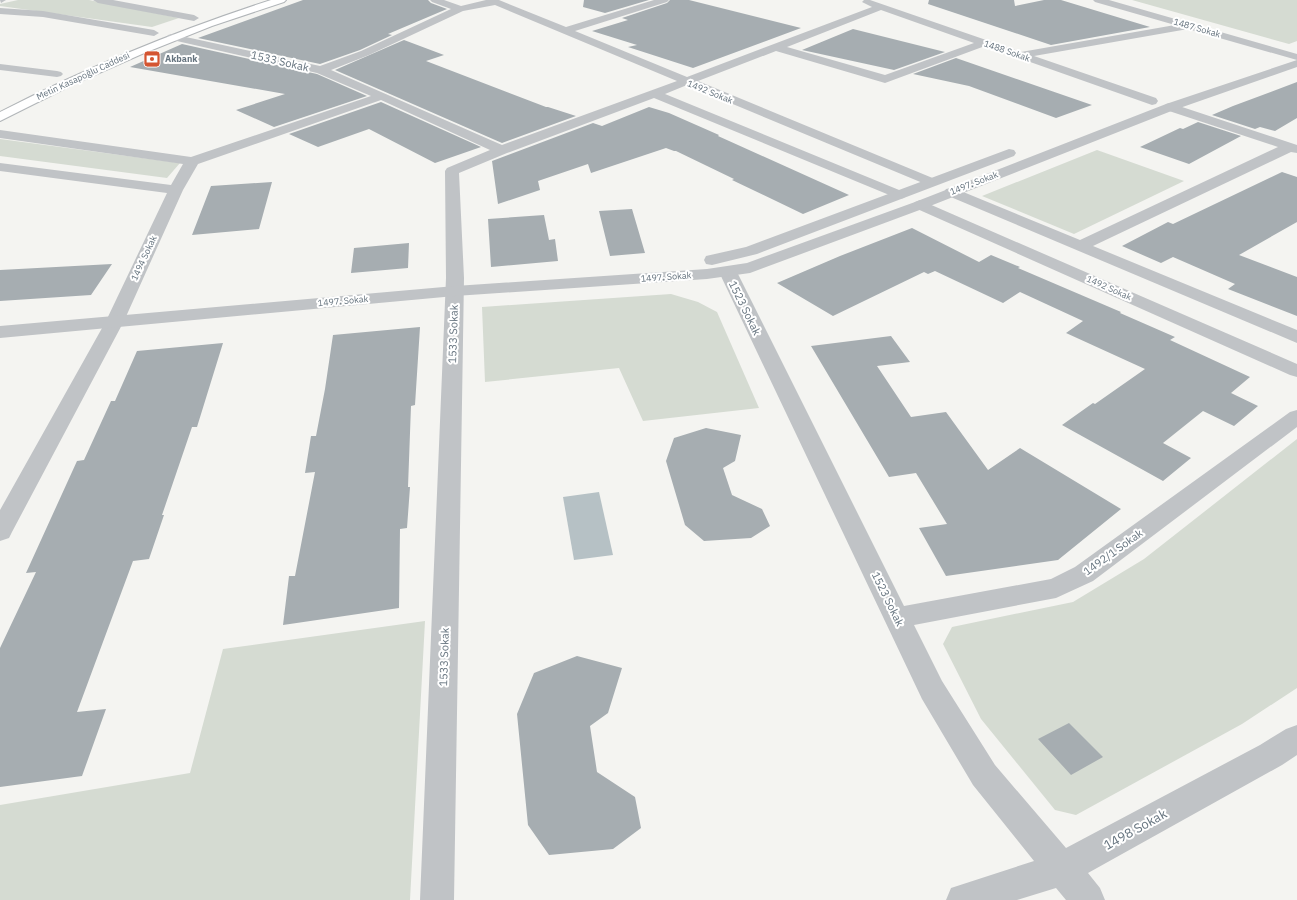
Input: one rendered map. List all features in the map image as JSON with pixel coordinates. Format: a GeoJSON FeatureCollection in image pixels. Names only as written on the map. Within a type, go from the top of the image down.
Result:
{"type":"FeatureCollection","features":[{"type":"Feature","properties":{"kind":"main road","name":"Metin Kasapoğlu Caddesi"},"geometry":{"type":"LineString","coordinates":[[0,116],[194,18],[250,0]]}},
{"type":"Feature","properties":{"kind":"main road","name":"Metin Kasapoğlu Caddesi"},"geometry":{"type":"LineString","coordinates":[[136,40],[281,0]]}},
{"type":"Feature","properties":{"kind":"main road","name":"Metin Kasapoğlu Caddesi"},"geometry":{"type":"LineString","coordinates":[[36,84],[61,73]]}},
{"type":"Feature","properties":{"kind":"street"},"geometry":{"type":"LineString","coordinates":[[98,0],[194,18]]}},
{"type":"Feature","properties":{"kind":"street"},"geometry":{"type":"LineString","coordinates":[[435,0],[460,9]]}},
{"type":"Feature","properties":{"kind":"street"},"geometry":{"type":"LineString","coordinates":[[565,31],[664,0]]}},
{"type":"Feature","properties":{"kind":"street","name":"1488 Sokak"},"geometry":{"type":"LineString","coordinates":[[862,0],[1170,107]]}},
{"type":"Feature","properties":{"kind":"street","name":"1487 Sokak"},"geometry":{"type":"LineString","coordinates":[[1098,0],[1295,57]]}},
{"type":"Feature","properties":{"kind":"street"},"geometry":{"type":"LineString","coordinates":[[321,70],[365,53],[460,9],[493,1]]}},
{"type":"Feature","properties":{"kind":"street","name":"1492 Sokak"},"geometry":{"type":"LineString","coordinates":[[493,1],[951,192]]}},
{"type":"Feature","properties":{"kind":"street"},"geometry":{"type":"LineString","coordinates":[[502,150],[654,94],[881,7]]}},
{"type":"Feature","properties":{"kind":"street","name":"1533 Sokak"},"geometry":{"type":"LineString","coordinates":[[0,11],[43,14],[164,32],[321,70],[502,150]]}},
{"type":"Feature","properties":{"kind":"street"},"geometry":{"type":"LineString","coordinates":[[1020,55],[1189,26]]}},
{"type":"Feature","properties":{"kind":"street"},"geometry":{"type":"LineString","coordinates":[[775,47],[885,79],[984,43]]}},
{"type":"Feature","properties":{"kind":"street"},"geometry":{"type":"LineString","coordinates":[[1048,139],[1152,101],[1295,57]]}},
{"type":"Feature","properties":{"kind":"street","name":"1497. Sokak"},"geometry":{"type":"LineString","coordinates":[[209,298],[728,272],[767,263],[920,205],[1295,57]]}},
{"type":"Feature","properties":{"kind":"street"},"geometry":{"type":"LineString","coordinates":[[0,67],[61,73]]}},
{"type":"Feature","properties":{"kind":"street"},"geometry":{"type":"LineString","coordinates":[[654,94],[899,195]]}},
{"type":"Feature","properties":{"kind":"street"},"geometry":{"type":"LineString","coordinates":[[0,134],[192,160],[382,96]]}},
{"type":"Feature","properties":{"kind":"street"},"geometry":{"type":"LineString","coordinates":[[1170,107],[1294,148]]}},
{"type":"Feature","properties":{"kind":"street","name":"1497. Sokak"},"geometry":{"type":"LineString","coordinates":[[0,332],[120,309],[455,285],[691,264],[729,257],[751,251],[930,182],[1026,147]]}},
{"type":"Feature","properties":{"kind":"street"},"geometry":{"type":"LineString","coordinates":[[1080,246],[1294,148]]}},
{"type":"Feature","properties":{"kind":"street","name":"1533 Sokak"},"geometry":{"type":"LineString","coordinates":[[437,900],[455,285],[452,171],[502,150]]}},
{"type":"Feature","properties":{"kind":"street","name":"1494 Sokak"},"geometry":{"type":"LineString","coordinates":[[0,532],[11,492],[120,309],[176,190],[192,160]]}},
{"type":"Feature","properties":{"kind":"street"},"geometry":{"type":"LineString","coordinates":[[0,167],[176,190]]}},
{"type":"Feature","properties":{"kind":"street"},"geometry":{"type":"LineString","coordinates":[[951,192],[1297,337]]}},
{"type":"Feature","properties":{"kind":"street","name":"1492 Sokak"},"geometry":{"type":"LineString","coordinates":[[899,195],[1297,371]]}},
{"type":"Feature","properties":{"kind":"street","name":"1523 Sokak"},"geometry":{"type":"LineString","coordinates":[[728,272],[932,690],[984,775],[1088,900]]}},
{"type":"Feature","properties":{"kind":"street"},"geometry":{"type":"LineString","coordinates":[[0,317],[23,315]]}},
{"type":"Feature","properties":{"kind":"street","name":"1492/1 Sokak"},"geometry":{"type":"LineString","coordinates":[[897,618],[1056,588],[1084,574],[1297,417]]}},
{"type":"Feature","properties":{"kind":"street","name":"1498 Sokak"},"geometry":{"type":"LineString","coordinates":[[963,900],[1062,869],[1271,755],[1297,738]]}},
{"type":"Feature","properties":{"kind":"shaded area"},"geometry":{"type":"Polygon","coordinates":[[[18,0],[89,0],[179,18],[152,27],[0,6],[0,4],[18,0]]]}},
{"type":"Feature","properties":{"kind":"shaded area"},"geometry":{"type":"Polygon","coordinates":[[[1132,0],[1297,0],[1297,41],[1289,44],[1132,0]]]}},
{"type":"Feature","properties":{"kind":"shaded area"},"geometry":{"type":"Polygon","coordinates":[[[0,139],[180,163],[167,178],[0,156],[0,139]]]}},
{"type":"Feature","properties":{"kind":"shaded area"},"geometry":{"type":"Polygon","coordinates":[[[1097,150],[1184,181],[1074,234],[982,196],[1097,150]]]}},
{"type":"Feature","properties":{"kind":"shaded area"},"geometry":{"type":"Polygon","coordinates":[[[671,294],[698,302],[717,312],[759,408],[643,421],[619,368],[485,382],[482,307],[671,294]]]}},
{"type":"Feature","properties":{"kind":"shaded area"},"geometry":{"type":"Polygon","coordinates":[[[1297,439],[1297,688],[1242,724],[1076,815],[1055,810],[981,719],[943,644],[952,627],[1073,602],[1144,559],[1297,439]]]}},
{"type":"Feature","properties":{"kind":"shaded area"},"geometry":{"type":"Polygon","coordinates":[[[599,492],[613,555],[574,560],[563,497],[599,492]]]}},
{"type":"Feature","properties":{"kind":"shaded area"},"geometry":{"type":"Polygon","coordinates":[[[425,621],[410,900],[0,900],[0,805],[190,773],[223,649],[425,621]]]}},
{"type":"Feature","properties":{"kind":"building"},"geometry":{"type":"Polygon","coordinates":[[[303,0],[428,0],[431,3],[447,9],[388,34],[392,35],[360,50],[320,64],[198,38],[303,0]]]}},
{"type":"Feature","properties":{"kind":"building"},"geometry":{"type":"Polygon","coordinates":[[[584,0],[649,0],[605,13],[583,7],[584,0]]]}},
{"type":"Feature","properties":{"kind":"building"},"geometry":{"type":"Polygon","coordinates":[[[670,0],[689,0],[801,28],[693,68],[628,47],[637,45],[592,31],[628,20],[622,18],[667,3],[670,0]]]}},
{"type":"Feature","properties":{"kind":"building"},"geometry":{"type":"Polygon","coordinates":[[[929,0],[1014,0],[1015,6],[1044,0],[1061,0],[1150,27],[1051,45],[928,4],[929,0]]]}},
{"type":"Feature","properties":{"kind":"building"},"geometry":{"type":"Polygon","coordinates":[[[853,29],[945,52],[894,70],[802,50],[853,29]]]}},
{"type":"Feature","properties":{"kind":"building"},"geometry":{"type":"Polygon","coordinates":[[[404,40],[444,55],[426,61],[546,107],[576,116],[502,143],[335,70],[404,40]]]}},
{"type":"Feature","properties":{"kind":"building"},"geometry":{"type":"Polygon","coordinates":[[[182,44],[317,74],[367,96],[274,127],[236,110],[285,94],[130,67],[182,44]]]}},
{"type":"Feature","properties":{"kind":"building"},"geometry":{"type":"Polygon","coordinates":[[[956,58],[1092,105],[1056,118],[969,86],[913,74],[956,58]]]}},
{"type":"Feature","properties":{"kind":"building"},"geometry":{"type":"Polygon","coordinates":[[[1297,82],[1297,118],[1275,131],[1260,127],[1255,129],[1212,115],[1233,106],[1297,82]]]}},
{"type":"Feature","properties":{"kind":"building"},"geometry":{"type":"Polygon","coordinates":[[[381,102],[481,147],[435,163],[369,129],[318,147],[289,134],[381,102]]]}},
{"type":"Feature","properties":{"kind":"building"},"geometry":{"type":"Polygon","coordinates":[[[649,107],[669,113],[719,135],[718,136],[849,195],[803,214],[676,151],[666,148],[591,173],[588,164],[538,181],[540,190],[498,204],[492,161],[593,123],[602,126],[649,107]]]}},
{"type":"Feature","properties":{"kind":"building"},"geometry":{"type":"Polygon","coordinates":[[[1198,122],[1241,136],[1189,164],[1140,147],[1180,128],[1183,129],[1198,122]]]}},
{"type":"Feature","properties":{"kind":"building"},"geometry":{"type":"Polygon","coordinates":[[[1282,172],[1297,177],[1297,222],[1239,255],[1297,277],[1297,316],[1228,289],[1235,284],[1173,257],[1161,263],[1122,246],[1168,222],[1173,224],[1282,172]]]}},
{"type":"Feature","properties":{"kind":"building"},"geometry":{"type":"Polygon","coordinates":[[[272,182],[259,229],[192,235],[211,186],[272,182]]]}},
{"type":"Feature","properties":{"kind":"building"},"geometry":{"type":"Polygon","coordinates":[[[632,209],[645,253],[610,256],[599,211],[632,209]]]}},
{"type":"Feature","properties":{"kind":"building"},"geometry":{"type":"Polygon","coordinates":[[[544,215],[549,240],[555,239],[558,261],[491,267],[488,219],[544,215]]]}},
{"type":"Feature","properties":{"kind":"building"},"geometry":{"type":"Polygon","coordinates":[[[912,228],[979,262],[991,255],[1175,337],[1170,340],[1250,377],[1231,393],[1258,406],[1234,426],[1203,411],[1163,443],[1191,458],[1163,481],[1062,425],[1145,369],[1066,333],[1083,321],[1020,292],[1003,303],[935,271],[928,274],[924,272],[833,316],[777,283],[840,256],[912,228]]]}},
{"type":"Feature","properties":{"kind":"building"},"geometry":{"type":"Polygon","coordinates":[[[409,243],[408,268],[351,273],[354,248],[409,243]]]}},
{"type":"Feature","properties":{"kind":"building"},"geometry":{"type":"Polygon","coordinates":[[[112,264],[91,295],[0,301],[0,270],[112,264]]]}},
{"type":"Feature","properties":{"kind":"building"},"geometry":{"type":"Polygon","coordinates":[[[420,327],[415,405],[411,406],[408,487],[410,487],[407,528],[400,529],[399,608],[283,625],[289,576],[295,576],[315,472],[305,473],[311,436],[316,436],[333,335],[420,327]]]}},
{"type":"Feature","properties":{"kind":"building"},"geometry":{"type":"Polygon","coordinates":[[[891,336],[910,362],[877,366],[911,417],[946,412],[988,470],[1020,448],[1121,509],[1058,560],[946,576],[919,528],[947,524],[916,473],[889,477],[811,346],[891,336]]]}},
{"type":"Feature","properties":{"kind":"building"},"geometry":{"type":"Polygon","coordinates":[[[223,343],[197,427],[192,427],[162,515],[164,515],[149,559],[133,561],[77,712],[106,709],[82,776],[0,787],[0,648],[36,572],[26,573],[77,461],[84,460],[111,401],[115,401],[137,351],[223,343]]]}},
{"type":"Feature","properties":{"kind":"building"},"geometry":{"type":"Polygon","coordinates":[[[706,428],[741,435],[735,461],[723,468],[732,495],[762,509],[770,526],[751,538],[704,541],[685,525],[666,461],[674,438],[706,428]]]}},
{"type":"Feature","properties":{"kind":"building"},"geometry":{"type":"Polygon","coordinates":[[[577,656],[622,668],[608,713],[590,726],[597,772],[635,797],[641,828],[613,849],[549,855],[528,825],[517,714],[534,673],[577,656]]]}},
{"type":"Feature","properties":{"kind":"building"},"geometry":{"type":"Polygon","coordinates":[[[1069,723],[1103,757],[1071,775],[1038,739],[1069,723]]]}},
{"type":"Feature","properties":{"kind":"place","name":"Akbank"},"geometry":{"type":"Point","coordinates":[152,59]}}]}
